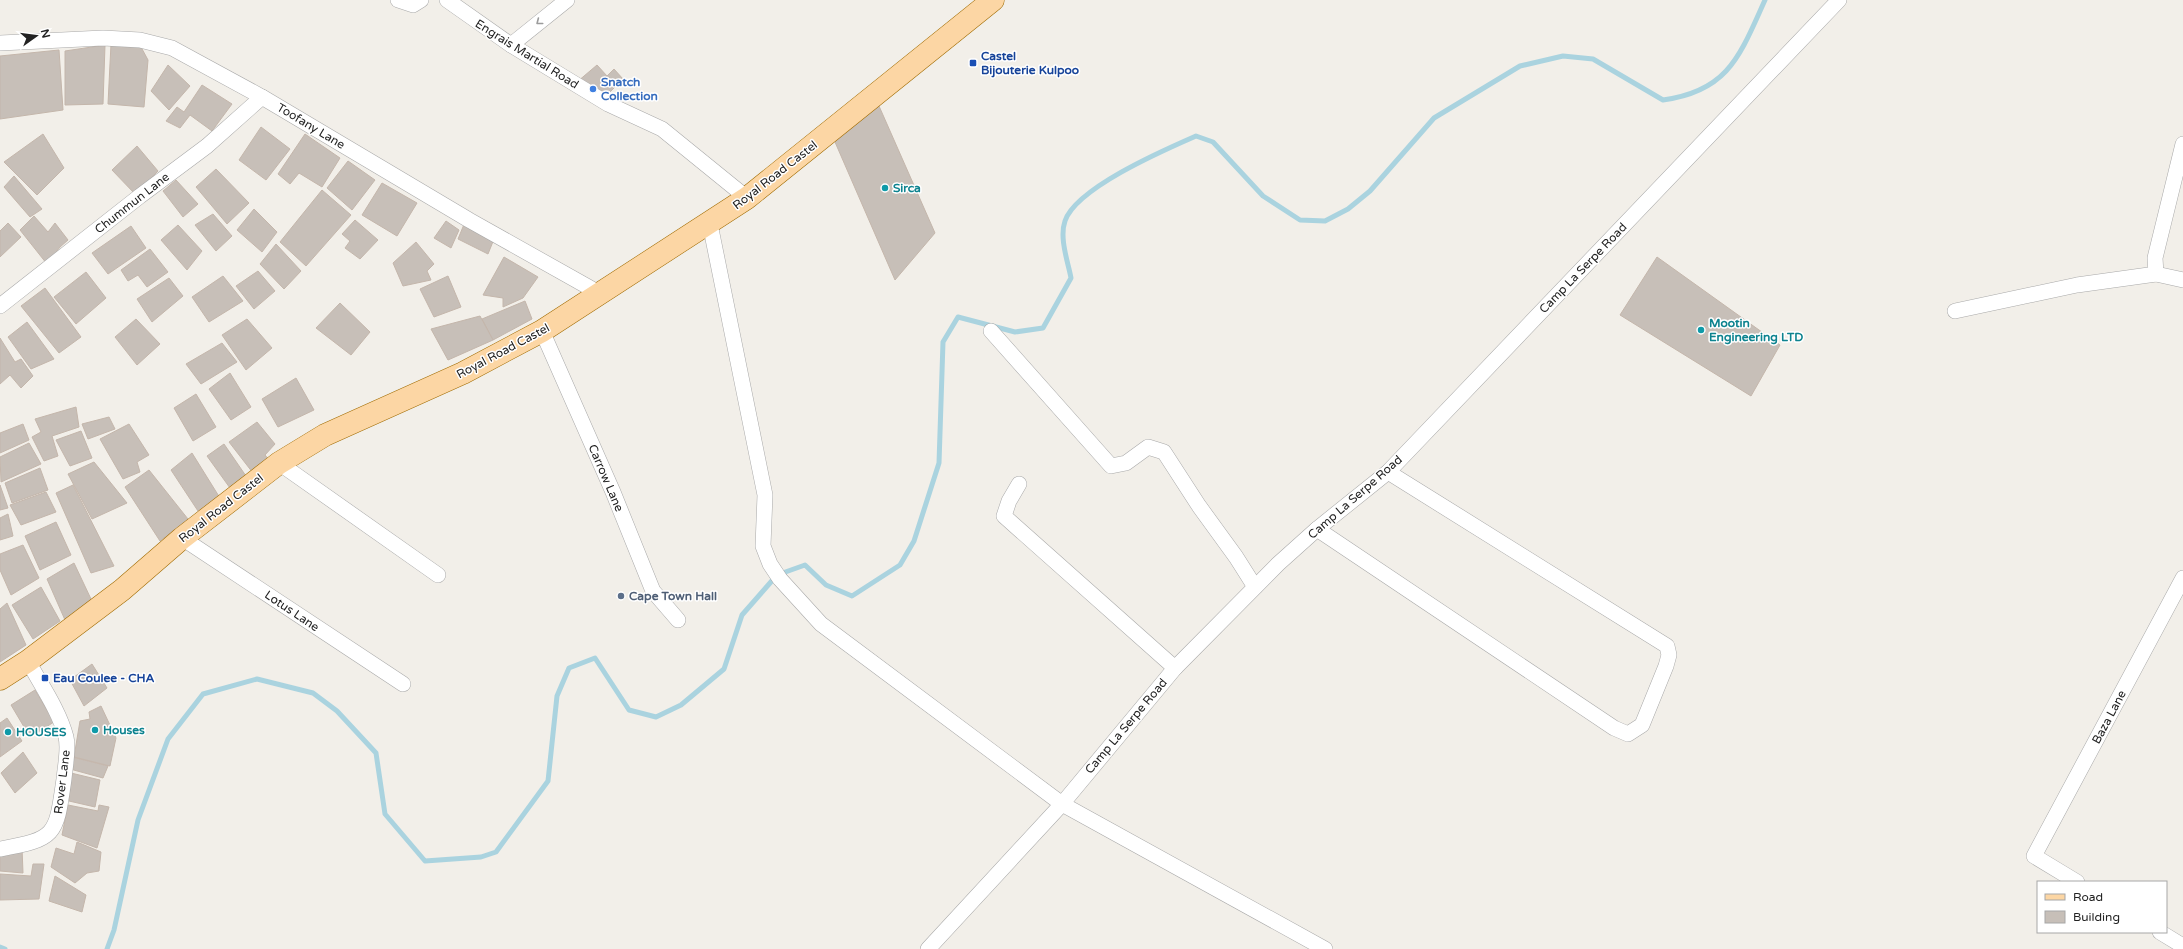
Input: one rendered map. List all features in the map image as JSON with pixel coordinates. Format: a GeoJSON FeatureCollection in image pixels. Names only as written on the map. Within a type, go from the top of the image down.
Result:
{"type":"FeatureCollection","features":[{"type":"Feature","properties":{"kind":"main road","name":"Royal Road Castel"},"geometry":{"type":"LineString","coordinates":[[0,679],[28,661],[122,590],[182,538],[279,462],[325,435],[463,373],[542,331],[599,293],[710,224],[747,198],[993,0]]}},
{"type":"Feature","properties":{"kind":"street"},"geometry":{"type":"LineString","coordinates":[[398,0],[413,5],[421,0]]}},
{"type":"Feature","properties":{"kind":"street","name":"Engrais Martial Road"},"geometry":{"type":"LineString","coordinates":[[447,0],[511,45],[608,104],[662,129],[747,198]]}},
{"type":"Feature","properties":{"kind":"street"},"geometry":{"type":"LineString","coordinates":[[511,45],[567,0]]}},
{"type":"Feature","properties":{"kind":"street","name":"Camp La Serpe Road"},"geometry":{"type":"LineString","coordinates":[[928,949],[1062,804],[1175,668],[1254,587],[1317,529],[1388,472],[1839,0]]}},
{"type":"Feature","properties":{"kind":"street","name":"Toofany Lane"},"geometry":{"type":"LineString","coordinates":[[0,43],[49,39],[140,40],[172,48],[262,97],[469,220],[599,293]]}},
{"type":"Feature","properties":{"kind":"street","name":"Chummun Lane"},"geometry":{"type":"LineString","coordinates":[[0,306],[140,196],[207,146],[262,97]]}},
{"type":"Feature","properties":{"kind":"street"},"geometry":{"type":"LineString","coordinates":[[2156,274],[2155,258],[2183,144]]}},
{"type":"Feature","properties":{"kind":"street"},"geometry":{"type":"LineString","coordinates":[[710,224],[766,495],[763,546],[770,564],[780,579],[821,624],[1062,804],[1325,949]]}},
{"type":"Feature","properties":{"kind":"street"},"geometry":{"type":"LineString","coordinates":[[1955,311],[2077,285],[2156,274],[2183,280]]}},
{"type":"Feature","properties":{"kind":"street","name":"Carrow Lane"},"geometry":{"type":"LineString","coordinates":[[542,331],[613,492],[654,591],[678,620]]}},
{"type":"Feature","properties":{"kind":"street"},"geometry":{"type":"LineString","coordinates":[[991,331],[1111,466],[1126,463],[1148,447],[1164,452],[1198,506],[1236,556],[1254,587]]}},
{"type":"Feature","properties":{"kind":"street"},"geometry":{"type":"LineString","coordinates":[[279,462],[438,575]]}},
{"type":"Feature","properties":{"kind":"street"},"geometry":{"type":"LineString","coordinates":[[1317,529],[1614,728],[1628,734],[1642,725],[1666,666],[1669,655],[1667,646],[1388,472]]}},
{"type":"Feature","properties":{"kind":"street"},"geometry":{"type":"LineString","coordinates":[[1019,484],[1009,501],[1004,516],[1175,668]]}},
{"type":"Feature","properties":{"kind":"street","name":"Lotus Lane"},"geometry":{"type":"LineString","coordinates":[[182,538],[403,684]]}},
{"type":"Feature","properties":{"kind":"street","name":"Baza Lane"},"geometry":{"type":"LineString","coordinates":[[2075,881],[2034,856],[2183,578]]}},
{"type":"Feature","properties":{"kind":"street","name":"Rover Lane"},"geometry":{"type":"LineString","coordinates":[[0,849],[33,843],[50,832],[58,819],[66,762],[67,738],[28,661]]}},
{"type":"Feature","properties":{"kind":"street"},"geometry":{"type":"LineString","coordinates":[[2162,933],[2183,946]]}},
{"type":"Feature","properties":{"kind":"building"},"geometry":{"type":"Polygon","coordinates":[[[111,44],[141,47],[148,60],[144,107],[108,104],[111,44]]]}},
{"type":"Feature","properties":{"kind":"building"},"geometry":{"type":"Polygon","coordinates":[[[105,45],[103,104],[65,105],[65,51],[105,45]]]}},
{"type":"Feature","properties":{"kind":"building"},"geometry":{"type":"Polygon","coordinates":[[[59,50],[63,110],[0,119],[0,56],[59,50]]]}},
{"type":"Feature","properties":{"kind":"building"},"geometry":{"type":"Polygon","coordinates":[[[168,65],[190,86],[169,110],[151,91],[168,65]]]}},
{"type":"Feature","properties":{"kind":"building"},"geometry":{"type":"Polygon","coordinates":[[[597,65],[607,76],[614,69],[623,79],[604,98],[577,82],[597,65]]]}},
{"type":"Feature","properties":{"kind":"building"},"geometry":{"type":"Polygon","coordinates":[[[202,85],[232,104],[212,131],[190,115],[180,128],[166,121],[177,107],[184,112],[202,85]]]}},
{"type":"Feature","properties":{"kind":"building","name":"Sirca"},"geometry":{"type":"Polygon","coordinates":[[[879,106],[935,233],[895,280],[835,142],[879,106]]]}},
{"type":"Feature","properties":{"kind":"building"},"geometry":{"type":"Polygon","coordinates":[[[261,127],[290,149],[266,180],[239,160],[261,127]]]}},
{"type":"Feature","properties":{"kind":"building"},"geometry":{"type":"Polygon","coordinates":[[[43,134],[64,168],[37,195],[4,162],[43,134]]]}},
{"type":"Feature","properties":{"kind":"building"},"geometry":{"type":"Polygon","coordinates":[[[305,134],[340,158],[322,187],[299,173],[290,184],[278,174],[305,134]]]}},
{"type":"Feature","properties":{"kind":"building"},"geometry":{"type":"Polygon","coordinates":[[[137,146],[158,171],[135,194],[112,170],[137,146]]]}},
{"type":"Feature","properties":{"kind":"building"},"geometry":{"type":"Polygon","coordinates":[[[348,161],[375,180],[352,210],[327,188],[348,161]]]}},
{"type":"Feature","properties":{"kind":"building"},"geometry":{"type":"Polygon","coordinates":[[[216,169],[249,203],[227,224],[196,187],[216,169]]]}},
{"type":"Feature","properties":{"kind":"building"},"geometry":{"type":"Polygon","coordinates":[[[14,176],[42,209],[30,217],[4,187],[14,176]]]}},
{"type":"Feature","properties":{"kind":"building"},"geometry":{"type":"Polygon","coordinates":[[[176,180],[198,204],[183,217],[163,191],[176,180]]]}},
{"type":"Feature","properties":{"kind":"building"},"geometry":{"type":"Polygon","coordinates":[[[382,183],[417,203],[397,236],[362,215],[382,183]]]}},
{"type":"Feature","properties":{"kind":"building"},"geometry":{"type":"Polygon","coordinates":[[[322,190],[351,215],[306,266],[280,242],[322,190]]]}},
{"type":"Feature","properties":{"kind":"building"},"geometry":{"type":"Polygon","coordinates":[[[254,209],[277,232],[262,252],[237,230],[254,209]]]}},
{"type":"Feature","properties":{"kind":"building"},"geometry":{"type":"Polygon","coordinates":[[[213,214],[232,236],[216,251],[195,225],[213,214]]]}},
{"type":"Feature","properties":{"kind":"building"},"geometry":{"type":"Polygon","coordinates":[[[34,216],[48,232],[55,223],[68,240],[60,247],[47,264],[20,230],[34,216]]]}},
{"type":"Feature","properties":{"kind":"building"},"geometry":{"type":"Polygon","coordinates":[[[355,220],[378,240],[360,259],[345,248],[350,241],[342,234],[355,220]]]}},
{"type":"Feature","properties":{"kind":"building"},"geometry":{"type":"Polygon","coordinates":[[[446,221],[459,230],[451,248],[434,238],[446,221]]]}},
{"type":"Feature","properties":{"kind":"building"},"geometry":{"type":"Polygon","coordinates":[[[465,222],[494,239],[488,254],[458,239],[465,222]]]}},
{"type":"Feature","properties":{"kind":"building"},"geometry":{"type":"Polygon","coordinates":[[[8,223],[21,237],[0,257],[0,231],[8,223]]]}},
{"type":"Feature","properties":{"kind":"building"},"geometry":{"type":"Polygon","coordinates":[[[178,225],[202,251],[187,270],[161,240],[178,225]]]}},
{"type":"Feature","properties":{"kind":"building"},"geometry":{"type":"Polygon","coordinates":[[[131,226],[146,248],[108,274],[92,253],[131,226]]]}},
{"type":"Feature","properties":{"kind":"building"},"geometry":{"type":"Polygon","coordinates":[[[416,242],[434,264],[427,271],[431,280],[403,286],[393,263],[416,242]]]}},
{"type":"Feature","properties":{"kind":"building"},"geometry":{"type":"Polygon","coordinates":[[[276,244],[301,271],[284,289],[260,264],[276,244]]]}},
{"type":"Feature","properties":{"kind":"building"},"geometry":{"type":"Polygon","coordinates":[[[150,249],[168,272],[147,287],[138,275],[128,281],[121,270],[150,249]]]}},
{"type":"Feature","properties":{"kind":"building"},"geometry":{"type":"Polygon","coordinates":[[[504,257],[538,277],[523,298],[503,307],[503,298],[483,295],[504,257]]]}},
{"type":"Feature","properties":{"kind":"building","name":"Mootin Engineering LTD"},"geometry":{"type":"Polygon","coordinates":[[[1657,257],[1780,345],[1751,396],[1620,315],[1657,257]]]}},
{"type":"Feature","properties":{"kind":"building"},"geometry":{"type":"Polygon","coordinates":[[[258,271],[275,291],[254,309],[236,286],[258,271]]]}},
{"type":"Feature","properties":{"kind":"building"},"geometry":{"type":"Polygon","coordinates":[[[86,272],[106,298],[76,324],[54,297],[86,272]]]}},
{"type":"Feature","properties":{"kind":"building"},"geometry":{"type":"Polygon","coordinates":[[[223,276],[243,301],[209,322],[192,297],[223,276]]]}},
{"type":"Feature","properties":{"kind":"building"},"geometry":{"type":"Polygon","coordinates":[[[448,276],[461,307],[434,317],[420,289],[448,276]]]}},
{"type":"Feature","properties":{"kind":"building"},"geometry":{"type":"Polygon","coordinates":[[[169,278],[183,296],[152,322],[137,299],[169,278]]]}},
{"type":"Feature","properties":{"kind":"building"},"geometry":{"type":"Polygon","coordinates":[[[45,288],[81,337],[59,353],[21,306],[45,288]]]}},
{"type":"Feature","properties":{"kind":"building"},"geometry":{"type":"Polygon","coordinates":[[[525,301],[532,319],[493,340],[482,319],[525,301]]]}},
{"type":"Feature","properties":{"kind":"building"},"geometry":{"type":"Polygon","coordinates":[[[340,303],[370,332],[351,355],[316,328],[340,303]]]}},
{"type":"Feature","properties":{"kind":"building"},"geometry":{"type":"Polygon","coordinates":[[[480,316],[493,340],[448,360],[431,329],[480,316]]]}},
{"type":"Feature","properties":{"kind":"building"},"geometry":{"type":"Polygon","coordinates":[[[136,319],[160,344],[137,365],[115,337],[136,319]]]}},
{"type":"Feature","properties":{"kind":"building"},"geometry":{"type":"Polygon","coordinates":[[[247,319],[272,348],[246,370],[222,335],[247,319]]]}},
{"type":"Feature","properties":{"kind":"building"},"geometry":{"type":"Polygon","coordinates":[[[27,322],[54,359],[31,369],[8,337],[27,322]]]}},
{"type":"Feature","properties":{"kind":"building"},"geometry":{"type":"Polygon","coordinates":[[[0,338],[15,362],[21,359],[33,376],[21,388],[10,375],[0,384],[0,338]]]}},
{"type":"Feature","properties":{"kind":"building"},"geometry":{"type":"Polygon","coordinates":[[[222,343],[237,362],[201,384],[186,364],[222,343]]]}},
{"type":"Feature","properties":{"kind":"building"},"geometry":{"type":"Polygon","coordinates":[[[230,373],[251,407],[231,420],[209,389],[230,373]]]}},
{"type":"Feature","properties":{"kind":"building"},"geometry":{"type":"Polygon","coordinates":[[[296,378],[314,410],[278,427],[262,399],[296,378]]]}},
{"type":"Feature","properties":{"kind":"building"},"geometry":{"type":"Polygon","coordinates":[[[196,394],[216,427],[193,441],[174,408],[196,394]]]}},
{"type":"Feature","properties":{"kind":"building"},"geometry":{"type":"Polygon","coordinates":[[[76,407],[79,427],[52,436],[58,456],[44,461],[32,437],[41,432],[35,419],[76,407]]]}},
{"type":"Feature","properties":{"kind":"building"},"geometry":{"type":"Polygon","coordinates":[[[109,417],[115,429],[88,439],[82,424],[109,417]]]}},
{"type":"Feature","properties":{"kind":"building"},"geometry":{"type":"Polygon","coordinates":[[[257,422],[275,444],[265,455],[270,461],[253,473],[229,442],[257,422]]]}},
{"type":"Feature","properties":{"kind":"building"},"geometry":{"type":"Polygon","coordinates":[[[23,424],[29,440],[0,453],[0,433],[23,424]]]}},
{"type":"Feature","properties":{"kind":"building"},"geometry":{"type":"Polygon","coordinates":[[[129,424],[149,455],[137,462],[140,472],[123,479],[100,439],[129,424]]]}},
{"type":"Feature","properties":{"kind":"building"},"geometry":{"type":"Polygon","coordinates":[[[81,431],[92,458],[70,466],[56,440],[81,431]]]}},
{"type":"Feature","properties":{"kind":"building"},"geometry":{"type":"Polygon","coordinates":[[[29,443],[41,464],[1,482],[0,457],[29,443]]]}},
{"type":"Feature","properties":{"kind":"building"},"geometry":{"type":"Polygon","coordinates":[[[224,444],[246,476],[230,488],[207,456],[224,444]]]}},
{"type":"Feature","properties":{"kind":"building"},"geometry":{"type":"Polygon","coordinates":[[[192,453],[220,498],[198,511],[171,470],[192,453]]]}},
{"type":"Feature","properties":{"kind":"building"},"geometry":{"type":"Polygon","coordinates":[[[94,462],[127,503],[92,519],[68,474],[94,462]]]}},
{"type":"Feature","properties":{"kind":"building"},"geometry":{"type":"Polygon","coordinates":[[[40,468],[48,490],[12,503],[5,483],[40,468]]]}},
{"type":"Feature","properties":{"kind":"building"},"geometry":{"type":"Polygon","coordinates":[[[149,470],[188,519],[160,541],[125,487],[149,470]]]}},
{"type":"Feature","properties":{"kind":"building"},"geometry":{"type":"Polygon","coordinates":[[[0,485],[8,508],[0,510],[0,485]]]}},
{"type":"Feature","properties":{"kind":"building"},"geometry":{"type":"Polygon","coordinates":[[[73,485],[114,566],[91,573],[56,493],[73,485]]]}},
{"type":"Feature","properties":{"kind":"building"},"geometry":{"type":"Polygon","coordinates":[[[46,492],[56,512],[21,525],[10,505],[46,492]]]}},
{"type":"Feature","properties":{"kind":"building"},"geometry":{"type":"Polygon","coordinates":[[[8,514],[13,536],[0,540],[0,518],[8,514]]]}},
{"type":"Feature","properties":{"kind":"building"},"geometry":{"type":"Polygon","coordinates":[[[56,522],[71,555],[40,570],[25,536],[56,522]]]}},
{"type":"Feature","properties":{"kind":"building"},"geometry":{"type":"Polygon","coordinates":[[[23,545],[39,578],[11,595],[0,570],[0,554],[23,545]]]}},
{"type":"Feature","properties":{"kind":"building"},"geometry":{"type":"Polygon","coordinates":[[[74,563],[91,599],[65,620],[47,579],[74,563]]]}},
{"type":"Feature","properties":{"kind":"building"},"geometry":{"type":"Polygon","coordinates":[[[41,587],[60,621],[33,639],[12,605],[41,587]]]}},
{"type":"Feature","properties":{"kind":"building"},"geometry":{"type":"Polygon","coordinates":[[[7,603],[26,645],[0,662],[0,609],[7,603]]]}},
{"type":"Feature","properties":{"kind":"building","name":"Houses"},"geometry":{"type":"Polygon","coordinates":[[[92,664],[107,688],[84,706],[70,680],[92,664]]]}},
{"type":"Feature","properties":{"kind":"building","name":"Houses"},"geometry":{"type":"Polygon","coordinates":[[[35,690],[54,722],[30,737],[11,705],[35,690]]]}},
{"type":"Feature","properties":{"kind":"building","name":"Houses"},"geometry":{"type":"Polygon","coordinates":[[[101,706],[116,738],[110,766],[74,757],[80,721],[90,719],[89,712],[101,706]]]}},
{"type":"Feature","properties":{"kind":"building","name":"HOUSES"},"geometry":{"type":"Polygon","coordinates":[[[7,718],[22,741],[0,757],[0,723],[7,718]]]}},
{"type":"Feature","properties":{"kind":"building","name":"Houses"},"geometry":{"type":"Polygon","coordinates":[[[23,752],[37,773],[15,793],[1,773],[23,752]]]}},
{"type":"Feature","properties":{"kind":"building","name":"Houses"},"geometry":{"type":"Polygon","coordinates":[[[72,757],[108,766],[103,778],[70,769],[72,757]]]}},
{"type":"Feature","properties":{"kind":"building","name":"Houses"},"geometry":{"type":"Polygon","coordinates":[[[71,773],[100,780],[95,807],[69,801],[71,773]]]}},
{"type":"Feature","properties":{"kind":"building"},"geometry":{"type":"Polygon","coordinates":[[[68,805],[98,811],[99,805],[109,807],[97,848],[62,835],[68,805]]]}},
{"type":"Feature","properties":{"kind":"building"},"geometry":{"type":"Polygon","coordinates":[[[77,842],[101,852],[99,871],[87,873],[75,883],[51,867],[56,848],[74,854],[77,842]]]}},
{"type":"Feature","properties":{"kind":"building"},"geometry":{"type":"Polygon","coordinates":[[[22,848],[23,873],[0,871],[0,851],[22,848]]]}},
{"type":"Feature","properties":{"kind":"building"},"geometry":{"type":"Polygon","coordinates":[[[33,864],[44,864],[39,899],[0,900],[0,874],[31,876],[33,864]]]}},
{"type":"Feature","properties":{"kind":"building"},"geometry":{"type":"Polygon","coordinates":[[[55,876],[86,895],[82,912],[49,901],[55,876]]]}},
{"type":"Feature","properties":{"kind":"waterway"},"geometry":{"type":"LineString","coordinates":[[107,949],[114,930],[138,820],[168,739],[203,694],[257,679],[313,693],[337,711],[376,753],[385,814],[425,861],[481,857],[496,852],[548,781],[557,696],[569,668],[595,658],[629,710],[656,717],[681,705],[724,669],[742,615],[777,575],[805,565],[826,585],[852,596],[900,565],[914,541],[939,463],[943,342],[958,317],[1015,332],[1043,328],[1071,278],[1063,242],[1063,228],[1065,221],[1072,208],[1103,183],[1143,160],[1196,136],[1213,142],[1263,196],[1300,220],[1325,221],[1348,209],[1370,191],[1434,118],[1520,66],[1563,56],[1593,59],[1663,100],[1685,95],[1703,88],[1718,79],[1729,67],[1748,38],[1765,0]]}},
{"type":"Feature","properties":{"kind":"waterway"},"geometry":{"type":"LineString","coordinates":[[0,947],[5,949]]}},
{"type":"Feature","properties":{"kind":"place","name":"Castel Bijouterie Kulpoo"},"geometry":{"type":"Point","coordinates":[973,63]}},
{"type":"Feature","properties":{"kind":"place","name":"Snatch Collection"},"geometry":{"type":"Point","coordinates":[593,89]}},
{"type":"Feature","properties":{"kind":"place","name":"Sirca"},"geometry":{"type":"Point","coordinates":[885,188]}},
{"type":"Feature","properties":{"kind":"place","name":"Mootin Engineering LTD"},"geometry":{"type":"Point","coordinates":[1701,330]}},
{"type":"Feature","properties":{"kind":"place","name":"Cape Town Hall"},"geometry":{"type":"Point","coordinates":[621,596]}},
{"type":"Feature","properties":{"kind":"place","name":"Eau Coulee - CHA"},"geometry":{"type":"Point","coordinates":[45,678]}},
{"type":"Feature","properties":{"kind":"place","name":"Houses"},"geometry":{"type":"Point","coordinates":[95,730]}},
{"type":"Feature","properties":{"kind":"place","name":"HOUSES"},"geometry":{"type":"Point","coordinates":[8,732]}}]}
